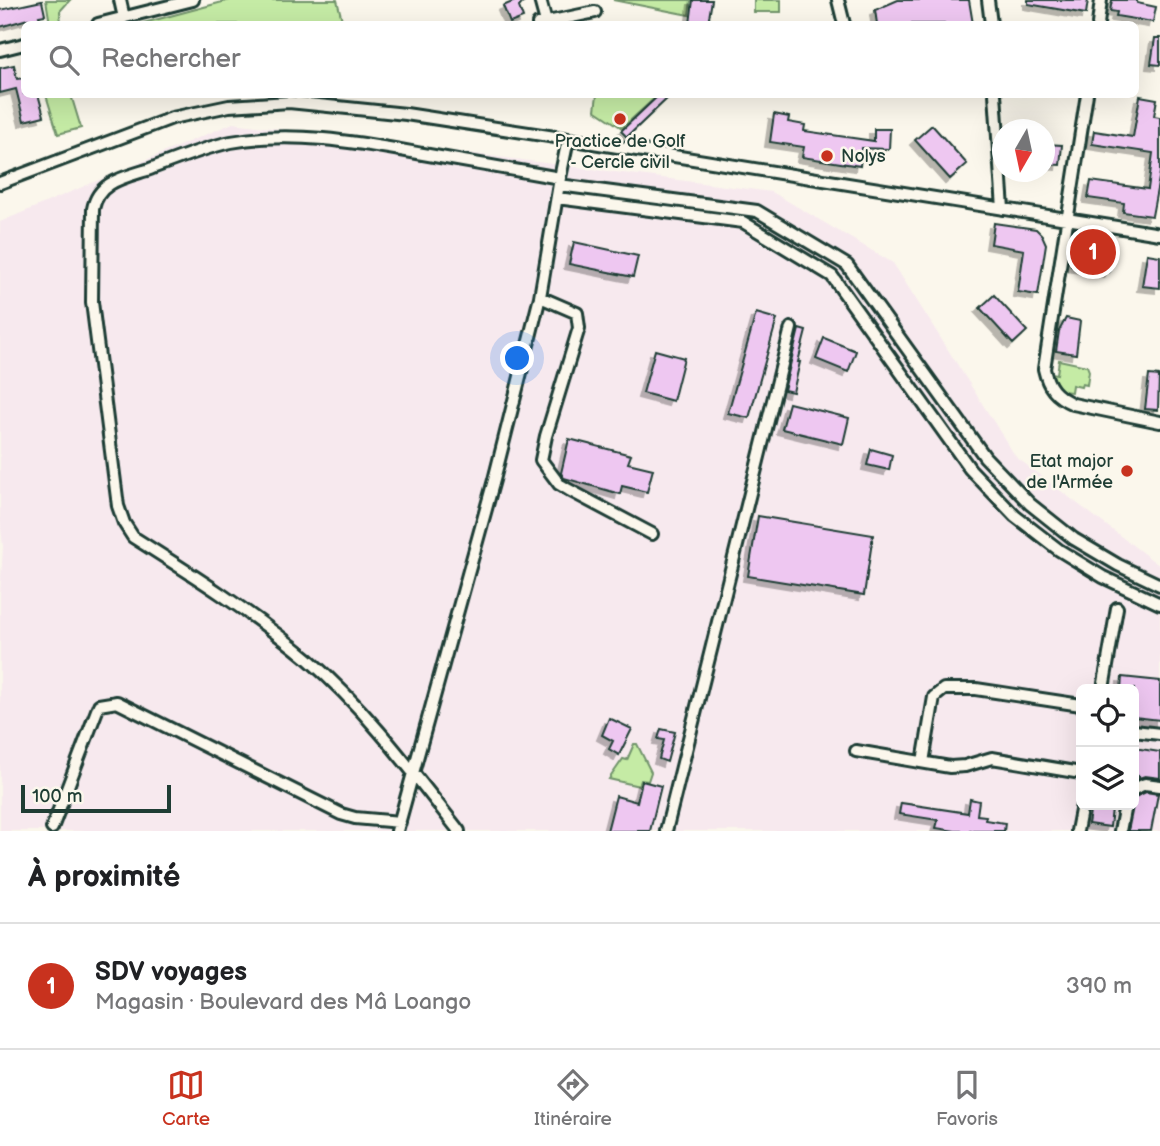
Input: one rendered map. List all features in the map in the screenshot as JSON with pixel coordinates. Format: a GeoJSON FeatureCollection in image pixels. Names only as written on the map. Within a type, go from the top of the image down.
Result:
{"type":"FeatureCollection","features":[{"type":"Feature","properties":{"kind":"street"},"geometry":{"type":"LineString","coordinates":[[120,0],[124,18]]}},
{"type":"Feature","properties":{"kind":"street"},"geometry":{"type":"LineString","coordinates":[[111,21],[193,0]]}},
{"type":"Feature","properties":{"kind":"street"},"geometry":{"type":"LineString","coordinates":[[541,0],[542,21]]}},
{"type":"Feature","properties":{"kind":"street"},"geometry":{"type":"LineString","coordinates":[[838,0],[843,21]]}},
{"type":"Feature","properties":{"kind":"street"},"geometry":{"type":"LineString","coordinates":[[988,0],[991,21]]}},
{"type":"Feature","properties":{"kind":"street"},"geometry":{"type":"LineString","coordinates":[[1098,21],[1101,0]]}},
{"type":"Feature","properties":{"kind":"street"},"geometry":{"type":"LineString","coordinates":[[552,21],[595,12]]}},
{"type":"Feature","properties":{"kind":"street"},"geometry":{"type":"LineString","coordinates":[[0,50],[21,45]]}},
{"type":"Feature","properties":{"kind":"street"},"geometry":{"type":"LineString","coordinates":[[995,98],[1003,209]]}},
{"type":"Feature","properties":{"kind":"street"},"geometry":{"type":"LineString","coordinates":[[1086,98],[1044,369],[1047,383],[1053,393],[1073,404],[1160,422]]}},
{"type":"Feature","properties":{"kind":"street"},"geometry":{"type":"LineString","coordinates":[[0,183],[172,118],[261,102],[327,104],[568,139],[1160,234]]}},
{"type":"Feature","properties":{"kind":"street"},"geometry":{"type":"LineString","coordinates":[[459,831],[381,732],[308,660],[221,593],[133,537],[124,523],[118,506],[92,302],[93,209],[95,197],[110,183],[185,155],[232,142],[278,139],[371,145],[559,181],[757,211],[847,265],[985,457],[1030,504],[1074,539],[1118,565],[1160,585]]}},
{"type":"Feature","properties":{"kind":"street"},"geometry":{"type":"LineString","coordinates":[[52,828],[99,705],[108,702],[117,702],[341,814],[399,827],[494,480],[540,298],[568,139]]}},
{"type":"Feature","properties":{"kind":"street"},"geometry":{"type":"LineString","coordinates":[[557,198],[743,222],[832,276],[970,469],[1015,516],[1059,550],[1103,576],[1160,604]]}},
{"type":"Feature","properties":{"kind":"street"},"geometry":{"type":"LineString","coordinates":[[540,298],[577,313],[579,328],[541,460],[559,484],[652,534]]}},
{"type":"Feature","properties":{"kind":"street"},"geometry":{"type":"LineString","coordinates":[[666,831],[791,328]]}},
{"type":"Feature","properties":{"kind":"street"},"geometry":{"type":"LineString","coordinates":[[1104,684],[1117,608]]}},
{"type":"Feature","properties":{"kind":"street"},"geometry":{"type":"LineString","coordinates":[[923,762],[934,697],[944,690],[976,689],[1076,704]]}},
{"type":"Feature","properties":{"kind":"street"},"geometry":{"type":"LineString","coordinates":[[1139,732],[1160,734]]}},
{"type":"Feature","properties":{"kind":"street"},"geometry":{"type":"LineString","coordinates":[[856,751],[950,767],[965,766],[992,758],[1076,772]]}},
{"type":"Feature","properties":{"kind":"street"},"geometry":{"type":"LineString","coordinates":[[1139,786],[1144,784],[1160,786]]}},
{"type":"Feature","properties":{"kind":"street"},"geometry":{"type":"LineString","coordinates":[[1077,831],[1081,810]]}},
{"type":"Feature","properties":{"kind":"street"},"geometry":{"type":"LineString","coordinates":[[1119,831],[1124,810]]}},
{"type":"Feature","properties":{"kind":"shaded area"},"geometry":{"type":"Polygon","coordinates":[[[233,123],[772,192],[893,263],[1016,457],[1160,566],[1160,831],[0,831],[0,593],[3,547],[0,519],[0,222],[233,123]]]}},
{"type":"Feature","properties":{"kind":"green space"},"geometry":{"type":"Polygon","coordinates":[[[46,0],[70,0],[60,11],[61,21],[50,21],[46,0]]]}},
{"type":"Feature","properties":{"kind":"green space"},"geometry":{"type":"Polygon","coordinates":[[[230,0],[337,0],[342,21],[151,21],[230,0]]]}},
{"type":"Feature","properties":{"kind":"green space"},"geometry":{"type":"Polygon","coordinates":[[[613,0],[691,0],[689,15],[613,0]]]}},
{"type":"Feature","properties":{"kind":"green space"},"geometry":{"type":"Polygon","coordinates":[[[754,0],[781,0],[781,12],[754,12],[754,0]]]}},
{"type":"Feature","properties":{"kind":"green space"},"geometry":{"type":"Polygon","coordinates":[[[47,98],[72,98],[81,128],[58,134],[47,98]]]}},
{"type":"Feature","properties":{"kind":"green space","name":"Practice de Golf - Cercle civil"},"geometry":{"type":"Polygon","coordinates":[[[596,98],[655,98],[622,128],[595,110],[596,98]]]}},
{"type":"Feature","properties":{"kind":"green space"},"geometry":{"type":"Polygon","coordinates":[[[1059,360],[1087,366],[1087,385],[1072,385],[1071,392],[1062,391],[1051,375],[1057,374],[1059,360]]]}},
{"type":"Feature","properties":{"kind":"green space"},"geometry":{"type":"Polygon","coordinates":[[[634,744],[637,744],[651,772],[648,781],[641,780],[639,786],[609,779],[623,759],[627,760],[634,744]]]}},
{"type":"Feature","properties":{"kind":"building"},"geometry":{"type":"Polygon","coordinates":[[[517,0],[525,0],[519,7],[523,18],[509,21],[503,6],[517,0]]]}},
{"type":"Feature","properties":{"kind":"building"},"geometry":{"type":"Polygon","coordinates":[[[693,0],[712,0],[708,21],[690,21],[693,0]]]}},
{"type":"Feature","properties":{"kind":"building"},"geometry":{"type":"Polygon","coordinates":[[[898,0],[969,0],[972,21],[877,21],[875,10],[898,0]]]}},
{"type":"Feature","properties":{"kind":"building"},"geometry":{"type":"Polygon","coordinates":[[[1028,0],[1088,0],[1086,14],[1028,4],[1028,0]]]}},
{"type":"Feature","properties":{"kind":"building"},"geometry":{"type":"Polygon","coordinates":[[[1112,0],[1137,0],[1137,3],[1156,7],[1153,22],[1116,16],[1117,12],[1110,11],[1112,0]]]}},
{"type":"Feature","properties":{"kind":"building"},"geometry":{"type":"Polygon","coordinates":[[[42,1],[45,15],[39,16],[40,19],[28,19],[0,27],[0,10],[42,1]]]}},
{"type":"Feature","properties":{"kind":"building"},"geometry":{"type":"Polygon","coordinates":[[[1155,38],[1160,38],[1160,65],[1151,64],[1155,38]]]}},
{"type":"Feature","properties":{"kind":"building"},"geometry":{"type":"Polygon","coordinates":[[[14,65],[17,79],[21,78],[21,98],[39,98],[44,116],[24,121],[16,89],[0,93],[0,68],[14,65]]]}},
{"type":"Feature","properties":{"kind":"building"},"geometry":{"type":"Polygon","coordinates":[[[1140,96],[1157,99],[1154,116],[1160,117],[1160,173],[1152,216],[1123,212],[1124,203],[1088,198],[1091,181],[1148,189],[1153,153],[1092,144],[1094,131],[1133,137],[1140,96]]]}},
{"type":"Feature","properties":{"kind":"building"},"geometry":{"type":"Polygon","coordinates":[[[656,98],[668,98],[627,137],[621,131],[656,98]]]}},
{"type":"Feature","properties":{"kind":"building"},"geometry":{"type":"Polygon","coordinates":[[[774,114],[789,117],[788,122],[805,125],[804,131],[874,141],[874,129],[890,129],[889,149],[862,148],[860,166],[802,157],[804,147],[770,142],[774,114]]]}},
{"type":"Feature","properties":{"kind":"building"},"geometry":{"type":"Polygon","coordinates":[[[932,125],[967,164],[950,179],[915,140],[932,125]]]}},
{"type":"Feature","properties":{"kind":"building"},"geometry":{"type":"Polygon","coordinates":[[[1055,145],[1062,145],[1060,165],[1055,165],[1055,145]]]}},
{"type":"Feature","properties":{"kind":"building"},"geometry":{"type":"Polygon","coordinates":[[[994,223],[1036,229],[1042,235],[1046,244],[1038,295],[1018,292],[1024,250],[991,244],[994,223]]]}},
{"type":"Feature","properties":{"kind":"building"},"geometry":{"type":"Polygon","coordinates":[[[574,242],[638,256],[633,277],[569,264],[574,242]]]}},
{"type":"Feature","properties":{"kind":"building"},"geometry":{"type":"Polygon","coordinates":[[[1074,243],[1113,249],[1109,272],[1071,266],[1074,243]]]}},
{"type":"Feature","properties":{"kind":"building"},"geometry":{"type":"Polygon","coordinates":[[[1147,254],[1160,256],[1160,288],[1142,286],[1147,254]]]}},
{"type":"Feature","properties":{"kind":"building"},"geometry":{"type":"Polygon","coordinates":[[[994,295],[1027,331],[1013,344],[980,308],[994,295]]]}},
{"type":"Feature","properties":{"kind":"building"},"geometry":{"type":"Polygon","coordinates":[[[756,313],[777,319],[749,418],[728,413],[756,313]]]}},
{"type":"Feature","properties":{"kind":"building"},"geometry":{"type":"Polygon","coordinates":[[[1066,318],[1080,321],[1076,354],[1056,351],[1059,331],[1066,318]]]}},
{"type":"Feature","properties":{"kind":"building"},"geometry":{"type":"Polygon","coordinates":[[[799,329],[806,331],[793,392],[784,390],[799,329]]]}},
{"type":"Feature","properties":{"kind":"building"},"geometry":{"type":"Polygon","coordinates":[[[824,338],[856,351],[848,372],[816,359],[824,338]]]}},
{"type":"Feature","properties":{"kind":"building"},"geometry":{"type":"Polygon","coordinates":[[[655,350],[684,358],[673,401],[643,393],[655,350]]]}},
{"type":"Feature","properties":{"kind":"building"},"geometry":{"type":"Polygon","coordinates":[[[1149,375],[1159,376],[1158,410],[1145,409],[1149,375]]]}},
{"type":"Feature","properties":{"kind":"building"},"geometry":{"type":"Polygon","coordinates":[[[789,403],[849,418],[843,444],[782,429],[789,403]]]}},
{"type":"Feature","properties":{"kind":"building"},"geometry":{"type":"Polygon","coordinates":[[[569,439],[631,455],[628,463],[653,469],[647,492],[622,486],[620,494],[564,478],[561,473],[569,439]]]}},
{"type":"Feature","properties":{"kind":"building"},"geometry":{"type":"Polygon","coordinates":[[[871,449],[892,455],[889,470],[867,465],[871,449]]]}},
{"type":"Feature","properties":{"kind":"building"},"geometry":{"type":"Polygon","coordinates":[[[758,516],[873,535],[864,595],[748,576],[758,516]]]}},
{"type":"Feature","properties":{"kind":"building"},"geometry":{"type":"Polygon","coordinates":[[[1122,677],[1160,681],[1160,720],[1139,718],[1139,684],[1121,684],[1122,677]]]}},
{"type":"Feature","properties":{"kind":"building"},"geometry":{"type":"Polygon","coordinates":[[[609,718],[632,729],[619,755],[609,749],[613,741],[602,735],[609,718]]]}},
{"type":"Feature","properties":{"kind":"building"},"geometry":{"type":"Polygon","coordinates":[[[661,729],[675,732],[667,762],[659,759],[664,740],[658,739],[661,729]]]}},
{"type":"Feature","properties":{"kind":"building"},"geometry":{"type":"Polygon","coordinates":[[[1139,749],[1160,752],[1160,778],[1139,778],[1139,749]]]}},
{"type":"Feature","properties":{"kind":"building"},"geometry":{"type":"Polygon","coordinates":[[[642,781],[661,786],[650,831],[607,831],[616,796],[637,802],[642,781]]]}},
{"type":"Feature","properties":{"kind":"building"},"geometry":{"type":"Polygon","coordinates":[[[1146,792],[1158,794],[1151,831],[1128,831],[1132,810],[1139,810],[1139,795],[1146,792]]]}},
{"type":"Feature","properties":{"kind":"building"},"geometry":{"type":"Polygon","coordinates":[[[970,799],[979,801],[977,815],[986,816],[985,820],[1005,823],[1004,831],[955,831],[936,828],[938,820],[899,814],[901,803],[968,813],[970,799]]]}},
{"type":"Feature","properties":{"kind":"building"},"geometry":{"type":"Polygon","coordinates":[[[1090,810],[1112,810],[1110,827],[1088,824],[1090,810]]]}},
{"type":"Feature","properties":{"kind":"place","name":"Practice de Golf - Cercle civil"},"geometry":{"type":"Point","coordinates":[620,119]}},
{"type":"Feature","properties":{"kind":"place","name":"Nolys"},"geometry":{"type":"Point","coordinates":[827,156]}},
{"type":"Feature","properties":{"kind":"place","name":"SDV voyages"},"geometry":{"type":"Point","coordinates":[1093,252]}},
{"type":"Feature","properties":{"kind":"place","name":"Etat major de l'Armée"},"geometry":{"type":"Point","coordinates":[1127,471]}}]}
